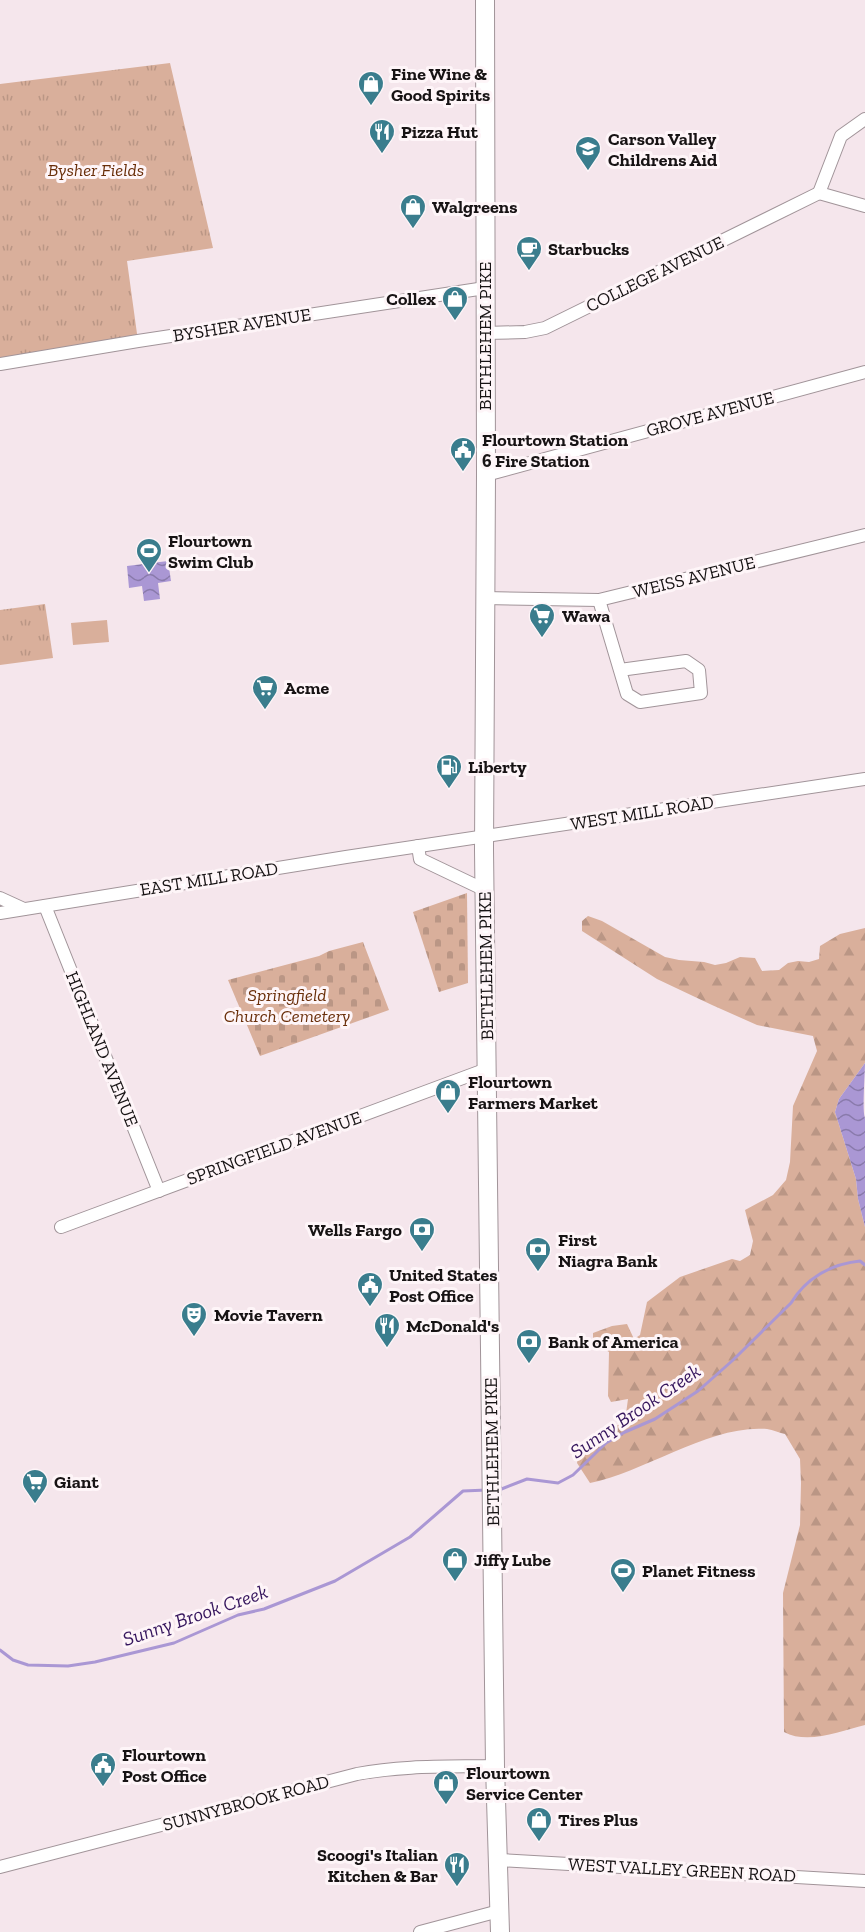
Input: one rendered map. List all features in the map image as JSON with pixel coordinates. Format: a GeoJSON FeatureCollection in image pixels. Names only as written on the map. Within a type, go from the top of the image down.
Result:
{"type":"FeatureCollection","features":[{"type":"Feature","properties":{"kind":"main road","name":"BETHLEHEM PIKE"},"geometry":{"type":"LineString","coordinates":[[485,0],[484,837],[495,1766],[500,1932]]}},
{"type":"Feature","properties":{"kind":"street"},"geometry":{"type":"LineString","coordinates":[[865,119],[841,136],[819,193],[865,206]]}},
{"type":"Feature","properties":{"kind":"street","name":"COLLEGE AVENUE"},"geometry":{"type":"LineString","coordinates":[[485,333],[525,332],[545,328],[819,193]]}},
{"type":"Feature","properties":{"kind":"street","name":"BYSHER AVENUE"},"geometry":{"type":"LineString","coordinates":[[0,364],[485,288]]}},
{"type":"Feature","properties":{"kind":"street","name":"GROVE AVENUE"},"geometry":{"type":"LineString","coordinates":[[486,475],[865,372]]}},
{"type":"Feature","properties":{"kind":"street","name":"WEISS AVENUE"},"geometry":{"type":"LineString","coordinates":[[484,598],[599,600],[865,535]]}},
{"type":"Feature","properties":{"kind":"street"},"geometry":{"type":"LineString","coordinates":[[599,600],[627,694],[640,702],[701,693],[699,670],[686,661],[620,670]]}},
{"type":"Feature","properties":{"kind":"street","name":"WEST MILL ROAD"},"geometry":{"type":"LineString","coordinates":[[418,846],[865,779]]}},
{"type":"Feature","properties":{"kind":"street"},"geometry":{"type":"LineString","coordinates":[[418,846],[420,859],[485,890]]}},
{"type":"Feature","properties":{"kind":"street","name":"EAST MILL ROAD"},"geometry":{"type":"LineString","coordinates":[[0,913],[418,846]]}},
{"type":"Feature","properties":{"kind":"street"},"geometry":{"type":"LineString","coordinates":[[0,898],[25,909]]}},
{"type":"Feature","properties":{"kind":"street","name":"HIGHLAND AVENUE"},"geometry":{"type":"LineString","coordinates":[[45,906],[159,1191]]}},
{"type":"Feature","properties":{"kind":"street","name":"SPRINGFIELD AVENUE"},"geometry":{"type":"LineString","coordinates":[[61,1227],[487,1069]]}},
{"type":"Feature","properties":{"kind":"street","name":"SUNNYBROOK ROAD"},"geometry":{"type":"LineString","coordinates":[[0,1867],[357,1774],[409,1767],[495,1766]]}},
{"type":"Feature","properties":{"kind":"street","name":"WEST VALLEY GREEN ROAD"},"geometry":{"type":"LineString","coordinates":[[499,1860],[865,1881]]}},
{"type":"Feature","properties":{"kind":"street"},"geometry":{"type":"LineString","coordinates":[[420,1932],[499,1911]]}},
{"type":"Feature","properties":{"kind":"green space","name":"Bysher Fields"},"geometry":{"type":"Polygon","coordinates":[[[170,63],[213,248],[127,261],[138,341],[0,364],[0,84],[170,63]]]}},
{"type":"Feature","properties":{"kind":"green space"},"geometry":{"type":"Polygon","coordinates":[[[45,604],[53,658],[0,665],[0,610],[45,604]]]}},
{"type":"Feature","properties":{"kind":"green space"},"geometry":{"type":"Polygon","coordinates":[[[107,620],[109,642],[73,645],[71,623],[107,620]]]}},
{"type":"Feature","properties":{"kind":"green space"},"geometry":{"type":"Polygon","coordinates":[[[467,893],[468,983],[439,992],[413,912],[467,893]]]}},
{"type":"Feature","properties":{"kind":"green space"},"geometry":{"type":"Polygon","coordinates":[[[588,916],[602,921],[665,957],[715,965],[740,957],[755,958],[762,971],[779,970],[788,963],[819,959],[820,946],[840,934],[865,928],[865,1063],[839,1099],[835,1112],[856,1179],[865,1227],[865,1725],[814,1737],[793,1736],[784,1732],[783,1593],[800,1525],[801,1483],[800,1459],[785,1434],[767,1429],[746,1429],[723,1434],[590,1483],[577,1463],[584,1449],[604,1433],[625,1421],[628,1399],[611,1402],[608,1396],[609,1352],[593,1342],[593,1333],[612,1326],[627,1324],[634,1339],[640,1335],[647,1302],[680,1277],[732,1259],[740,1261],[750,1255],[753,1241],[745,1210],[773,1195],[786,1180],[790,1162],[793,1106],[817,1051],[813,1036],[757,1025],[657,979],[582,931],[582,921],[588,916]]]}},
{"type":"Feature","properties":{"kind":"green space","name":"Springfield Church Cemetery"},"geometry":{"type":"Polygon","coordinates":[[[363,942],[389,1010],[260,1056],[228,980],[363,942]]]}},
{"type":"Feature","properties":{"kind":"water","name":"Flourtown Swim Club"},"geometry":{"type":"Polygon","coordinates":[[[168,561],[171,581],[158,583],[160,599],[144,601],[142,586],[129,588],[127,566],[168,561]]]}},
{"type":"Feature","properties":{"kind":"water"},"geometry":{"type":"Polygon","coordinates":[[[865,1063],[865,1227],[856,1179],[835,1112],[839,1099],[865,1063]]]}},
{"type":"Feature","properties":{"kind":"waterway","name":"Sunny Brook Creek"},"geometry":{"type":"LineString","coordinates":[[499,1490],[527,1479],[558,1483],[573,1475],[606,1443],[655,1419],[698,1391],[791,1303],[804,1286],[820,1274],[839,1265],[860,1261],[865,1265]]}},
{"type":"Feature","properties":{"kind":"waterway","name":"Sunny Brook Creek"},"geometry":{"type":"LineString","coordinates":[[0,1650],[13,1660],[28,1665],[68,1666],[95,1662],[174,1643],[238,1615],[264,1609],[335,1581],[410,1537],[463,1491],[487,1490]]}},
{"type":"Feature","properties":{"kind":"place","name":"Fine Wine & Good Spirits"},"geometry":{"type":"Point","coordinates":[371,107]}},
{"type":"Feature","properties":{"kind":"place","name":"Pizza Hut"},"geometry":{"type":"Point","coordinates":[382,155]}},
{"type":"Feature","properties":{"kind":"place","name":"Carson Valley Childrens Aid"},"geometry":{"type":"Point","coordinates":[588,172]}},
{"type":"Feature","properties":{"kind":"place","name":"Walgreens"},"geometry":{"type":"Point","coordinates":[413,230]}},
{"type":"Feature","properties":{"kind":"place","name":"Starbucks"},"geometry":{"type":"Point","coordinates":[529,272]}},
{"type":"Feature","properties":{"kind":"place","name":"Collex"},"geometry":{"type":"Point","coordinates":[455,322]}},
{"type":"Feature","properties":{"kind":"place","name":"Flourtown Station 6 Fire Station"},"geometry":{"type":"Point","coordinates":[463,473]}},
{"type":"Feature","properties":{"kind":"place","name":"Flourtown Swim Club"},"geometry":{"type":"Point","coordinates":[149,574]}},
{"type":"Feature","properties":{"kind":"place","name":"Wawa"},"geometry":{"type":"Point","coordinates":[542,639]}},
{"type":"Feature","properties":{"kind":"place","name":"Acme"},"geometry":{"type":"Point","coordinates":[265,711]}},
{"type":"Feature","properties":{"kind":"place","name":"Liberty"},"geometry":{"type":"Point","coordinates":[449,790]}},
{"type":"Feature","properties":{"kind":"place","name":"Flourtown Farmers Market"},"geometry":{"type":"Point","coordinates":[448,1115]}},
{"type":"Feature","properties":{"kind":"place","name":"Wells Fargo"},"geometry":{"type":"Point","coordinates":[422,1253]}},
{"type":"Feature","properties":{"kind":"place","name":"First Niagra Bank"},"geometry":{"type":"Point","coordinates":[538,1273]}},
{"type":"Feature","properties":{"kind":"place","name":"United States Post Office"},"geometry":{"type":"Point","coordinates":[370,1308]}},
{"type":"Feature","properties":{"kind":"place","name":"Movie Tavern"},"geometry":{"type":"Point","coordinates":[194,1338]}},
{"type":"Feature","properties":{"kind":"place","name":"McDonald's"},"geometry":{"type":"Point","coordinates":[387,1349]}},
{"type":"Feature","properties":{"kind":"place","name":"Bank of America"},"geometry":{"type":"Point","coordinates":[529,1365]}},
{"type":"Feature","properties":{"kind":"place","name":"Giant"},"geometry":{"type":"Point","coordinates":[35,1505]}},
{"type":"Feature","properties":{"kind":"place","name":"Jiffy Lube"},"geometry":{"type":"Point","coordinates":[455,1583]}},
{"type":"Feature","properties":{"kind":"place","name":"Planet Fitness"},"geometry":{"type":"Point","coordinates":[623,1594]}},
{"type":"Feature","properties":{"kind":"place","name":"Flourtown Post Office"},"geometry":{"type":"Point","coordinates":[103,1788]}},
{"type":"Feature","properties":{"kind":"place","name":"Flourtown Service Center"},"geometry":{"type":"Point","coordinates":[446,1806]}},
{"type":"Feature","properties":{"kind":"place","name":"Tires Plus"},"geometry":{"type":"Point","coordinates":[539,1843]}},
{"type":"Feature","properties":{"kind":"place","name":"Scoogi's Italian Kitchen & Bar"},"geometry":{"type":"Point","coordinates":[457,1888]}}]}
